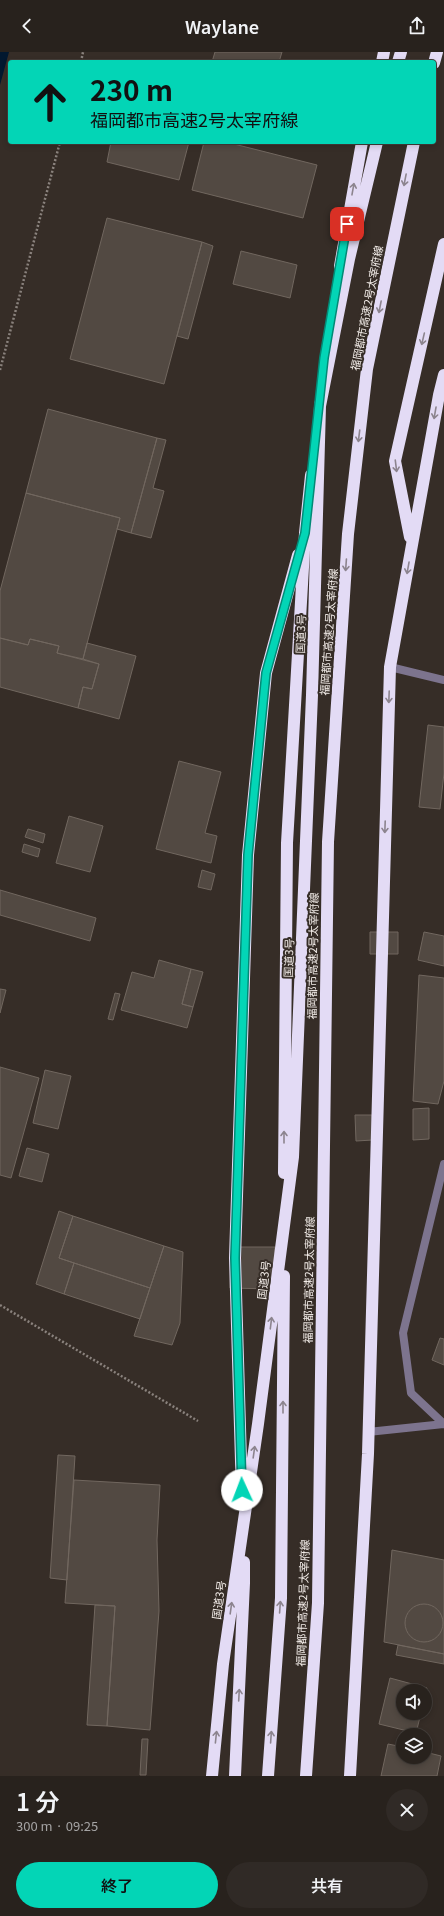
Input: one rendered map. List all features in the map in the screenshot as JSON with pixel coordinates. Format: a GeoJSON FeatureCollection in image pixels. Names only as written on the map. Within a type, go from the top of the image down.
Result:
{"type":"FeatureCollection","features":[{"type":"Feature","properties":{"kind":"highway","name":"福岡都市高速2号太宰府線"},"geometry":{"type":"LineString","coordinates":[[268,1776],[281,1598],[287,843],[305,533],[324,358],[362,144]]}},
{"type":"Feature","properties":{"kind":"highway","name":"国道3号"},"geometry":{"type":"LineString","coordinates":[[212,1776],[223,1664],[259,1416],[293,1157],[312,695],[320,406],[349,259],[378,144]]}},
{"type":"Feature","properties":{"kind":"highway","name":"福岡都市高速2号太宰府線"},"geometry":{"type":"LineString","coordinates":[[306,1776],[318,1603],[328,842],[346,558],[367,369],[414,144]]}},
{"type":"Feature","properties":{"kind":"highway"},"geometry":{"type":"LineString","coordinates":[[412,544],[395,461],[444,244]]}},
{"type":"Feature","properties":{"kind":"highway"},"geometry":{"type":"LineString","coordinates":[[350,1776],[368,1432],[390,667],[439,395],[444,375]]}},
{"type":"Feature","properties":{"kind":"highway"},"geometry":{"type":"LineString","coordinates":[[235,1776],[244,1583],[235,1258],[248,855],[266,673],[305,533]]}},
{"type":"Feature","properties":{"kind":"street"},"geometry":{"type":"LineString","coordinates":[[390,667],[444,680]]}},
{"type":"Feature","properties":{"kind":"street"},"geometry":{"type":"LineString","coordinates":[[444,1164],[404,1333],[411,1393],[444,1424]]}},
{"type":"Feature","properties":{"kind":"street"},"geometry":{"type":"LineString","coordinates":[[368,1432],[444,1424]]}},
{"type":"Feature","properties":{"kind":"path"},"geometry":{"type":"LineString","coordinates":[[0,370],[59,144]]}},
{"type":"Feature","properties":{"kind":"path"},"geometry":{"type":"LineString","coordinates":[[0,1304],[198,1421]]}},
{"type":"Feature","properties":{"kind":"water"},"geometry":{"type":"Polygon","coordinates":[[[0,52],[9,52],[0,85],[0,52]]]}},
{"type":"Feature","properties":{"kind":"building"},"geometry":{"type":"Polygon","coordinates":[[[215,52],[282,52],[280,60],[213,60],[215,52]]]}},
{"type":"Feature","properties":{"kind":"building"},"geometry":{"type":"Polygon","coordinates":[[[111,144],[188,144],[179,180],[107,162],[111,144]]]}},
{"type":"Feature","properties":{"kind":"building"},"geometry":{"type":"Polygon","coordinates":[[[204,144],[234,144],[317,165],[303,218],[192,190],[204,144]]]}},
{"type":"Feature","properties":{"kind":"building"},"geometry":{"type":"Polygon","coordinates":[[[107,218],[202,242],[164,384],[70,359],[107,218]]]}},
{"type":"Feature","properties":{"kind":"building"},"geometry":{"type":"Polygon","coordinates":[[[202,242],[213,246],[188,339],[177,336],[202,242]]]}},
{"type":"Feature","properties":{"kind":"building"},"geometry":{"type":"Polygon","coordinates":[[[241,251],[297,265],[290,298],[233,284],[241,251]]]}},
{"type":"Feature","properties":{"kind":"building"},"geometry":{"type":"Polygon","coordinates":[[[48,409],[157,438],[131,533],[117,529],[120,518],[26,493],[48,409]]]}},
{"type":"Feature","properties":{"kind":"building"},"geometry":{"type":"Polygon","coordinates":[[[157,438],[166,440],[153,488],[164,491],[151,538],[131,533],[157,438]]]}},
{"type":"Feature","properties":{"kind":"building"},"geometry":{"type":"Polygon","coordinates":[[[26,493],[120,518],[83,659],[57,653],[59,646],[30,639],[28,645],[0,638],[0,591],[26,493]]]}},
{"type":"Feature","properties":{"kind":"building"},"geometry":{"type":"Polygon","coordinates":[[[0,638],[28,645],[30,639],[59,646],[57,653],[99,664],[92,689],[83,687],[78,708],[0,687],[0,638]]]}},
{"type":"Feature","properties":{"kind":"building"},"geometry":{"type":"Polygon","coordinates":[[[87,643],[136,656],[119,719],[78,708],[83,687],[92,689],[99,664],[83,659],[87,643]]]}},
{"type":"Feature","properties":{"kind":"building"},"geometry":{"type":"Polygon","coordinates":[[[428,725],[444,727],[444,773],[440,809],[419,807],[428,725]]]}},
{"type":"Feature","properties":{"kind":"building"},"geometry":{"type":"Polygon","coordinates":[[[179,761],[221,772],[205,833],[217,836],[211,863],[156,849],[179,761]]]}},
{"type":"Feature","properties":{"kind":"building"},"geometry":{"type":"Polygon","coordinates":[[[69,816],[103,826],[90,872],[56,863],[69,816]]]}},
{"type":"Feature","properties":{"kind":"building"},"geometry":{"type":"Polygon","coordinates":[[[28,829],[45,834],[43,843],[25,837],[28,829]]]}},
{"type":"Feature","properties":{"kind":"building"},"geometry":{"type":"Polygon","coordinates":[[[24,844],[40,849],[38,857],[22,852],[24,844]]]}},
{"type":"Feature","properties":{"kind":"building"},"geometry":{"type":"Polygon","coordinates":[[[202,870],[215,874],[211,890],[198,887],[202,870]]]}},
{"type":"Feature","properties":{"kind":"building"},"geometry":{"type":"Polygon","coordinates":[[[0,890],[96,918],[90,941],[0,915],[0,890]]]}},
{"type":"Feature","properties":{"kind":"building"},"geometry":{"type":"Polygon","coordinates":[[[370,932],[398,932],[398,954],[370,954],[370,932]]]}},
{"type":"Feature","properties":{"kind":"building"},"geometry":{"type":"Polygon","coordinates":[[[424,932],[444,936],[444,966],[418,960],[424,932]]]}},
{"type":"Feature","properties":{"kind":"building"},"geometry":{"type":"Polygon","coordinates":[[[159,960],[191,969],[182,1004],[193,1007],[187,1028],[121,1010],[132,972],[154,978],[159,960]]]}},
{"type":"Feature","properties":{"kind":"building"},"geometry":{"type":"Polygon","coordinates":[[[191,969],[203,972],[193,1007],[182,1004],[191,969]]]}},
{"type":"Feature","properties":{"kind":"building"},"geometry":{"type":"Polygon","coordinates":[[[419,975],[444,978],[444,1081],[438,1104],[413,1101],[419,975]]]}},
{"type":"Feature","properties":{"kind":"building"},"geometry":{"type":"Polygon","coordinates":[[[0,989],[6,990],[0,1013],[0,989]]]}},
{"type":"Feature","properties":{"kind":"building"},"geometry":{"type":"Polygon","coordinates":[[[115,993],[120,994],[113,1020],[108,1019],[115,993]]]}},
{"type":"Feature","properties":{"kind":"building"},"geometry":{"type":"Polygon","coordinates":[[[0,1067],[39,1078],[11,1178],[0,1175],[0,1067]]]}},
{"type":"Feature","properties":{"kind":"building"},"geometry":{"type":"Polygon","coordinates":[[[45,1070],[71,1076],[58,1129],[33,1123],[45,1070]]]}},
{"type":"Feature","properties":{"kind":"building"},"geometry":{"type":"Polygon","coordinates":[[[429,1108],[429,1139],[413,1140],[413,1109],[429,1108]]]}},
{"type":"Feature","properties":{"kind":"building"},"geometry":{"type":"Polygon","coordinates":[[[355,1115],[372,1115],[373,1140],[356,1141],[355,1115]]]}},
{"type":"Feature","properties":{"kind":"building"},"geometry":{"type":"Polygon","coordinates":[[[27,1148],[49,1154],[42,1182],[19,1176],[27,1148]]]}},
{"type":"Feature","properties":{"kind":"building"},"geometry":{"type":"Polygon","coordinates":[[[59,1211],[73,1216],[59,1258],[74,1263],[64,1294],[36,1284],[59,1211]]]}},
{"type":"Feature","properties":{"kind":"building"},"geometry":{"type":"Polygon","coordinates":[[[73,1216],[164,1246],[150,1288],[59,1258],[73,1216]]]}},
{"type":"Feature","properties":{"kind":"building"},"geometry":{"type":"Polygon","coordinates":[[[164,1246],[183,1252],[180,1323],[172,1345],[134,1336],[164,1246]]]}},
{"type":"Feature","properties":{"kind":"building"},"geometry":{"type":"Polygon","coordinates":[[[231,1247],[275,1247],[274,1289],[230,1288],[231,1247]]]}},
{"type":"Feature","properties":{"kind":"building"},"geometry":{"type":"Polygon","coordinates":[[[74,1263],[150,1288],[140,1319],[64,1294],[74,1263]]]}},
{"type":"Feature","properties":{"kind":"building"},"geometry":{"type":"Polygon","coordinates":[[[440,1338],[444,1339],[444,1365],[432,1360],[440,1338]]]}},
{"type":"Feature","properties":{"kind":"building"},"geometry":{"type":"Polygon","coordinates":[[[58,1455],[75,1456],[67,1580],[50,1578],[58,1455]]]}},
{"type":"Feature","properties":{"kind":"building"},"geometry":{"type":"Polygon","coordinates":[[[74,1480],[160,1485],[157,1540],[159,1611],[150,1730],[107,1726],[115,1606],[65,1603],[74,1480]]]}},
{"type":"Feature","properties":{"kind":"building"},"geometry":{"type":"Polygon","coordinates":[[[392,1550],[444,1560],[444,1654],[384,1642],[392,1550]]]}},
{"type":"Feature","properties":{"kind":"building"},"geometry":{"type":"Polygon","coordinates":[[[420,1604],[428,1604],[438,1609],[442,1616],[442,1630],[438,1637],[428,1642],[420,1642],[410,1637],[408,1634],[405,1627],[405,1619],[410,1609],[413,1607],[420,1604]]]}},
{"type":"Feature","properties":{"kind":"building"},"geometry":{"type":"Polygon","coordinates":[[[95,1605],[115,1606],[107,1726],[87,1725],[95,1605]]]}},
{"type":"Feature","properties":{"kind":"building"},"geometry":{"type":"Polygon","coordinates":[[[398,1645],[444,1654],[444,1664],[396,1655],[398,1645]]]}},
{"type":"Feature","properties":{"kind":"building"},"geometry":{"type":"Polygon","coordinates":[[[390,1678],[412,1684],[396,1684],[396,1720],[419,1720],[417,1728],[396,1728],[379,1724],[390,1678]]]}},
{"type":"Feature","properties":{"kind":"building"},"geometry":{"type":"Polygon","coordinates":[[[142,1739],[148,1739],[146,1775],[140,1775],[142,1739]]]}},
{"type":"Feature","properties":{"kind":"building"},"geometry":{"type":"Polygon","coordinates":[[[388,1744],[396,1746],[396,1764],[432,1764],[432,1754],[441,1756],[437,1776],[381,1776],[388,1744]]]}},
{"type":"Feature","properties":{"kind":"route"},"geometry":{"type":"LineString","coordinates":[[242,1490],[235,1258],[248,855],[266,673],[305,533],[324,358],[347,224]]}}]}
